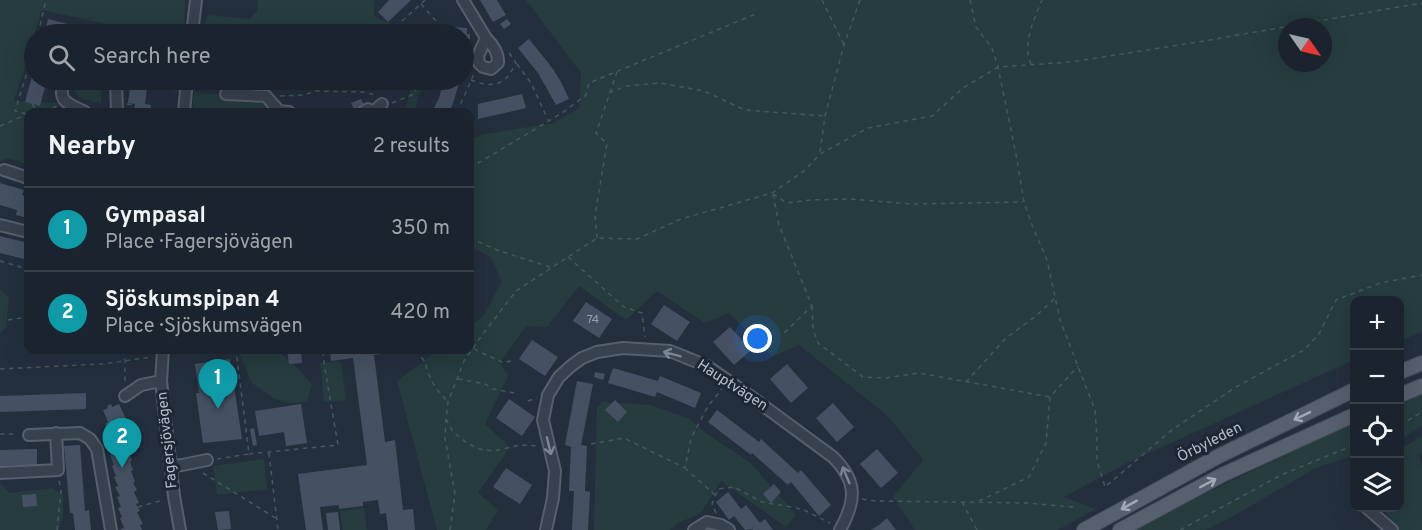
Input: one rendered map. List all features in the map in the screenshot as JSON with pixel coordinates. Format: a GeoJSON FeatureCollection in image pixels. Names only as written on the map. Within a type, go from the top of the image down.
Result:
{"type":"FeatureCollection","features":[{"type":"Feature","properties":{"kind":"main road"},"geometry":{"type":"LineString","coordinates":[[1404,370],[1422,363]]}},
{"type":"Feature","properties":{"kind":"main road"},"geometry":{"type":"LineString","coordinates":[[1404,393],[1422,386]]}},
{"type":"Feature","properties":{"kind":"main road","name":"Örbyleden"},"geometry":{"type":"LineString","coordinates":[[1084,530],[1217,456],[1350,392]]}},
{"type":"Feature","properties":{"kind":"main road"},"geometry":{"type":"LineString","coordinates":[[1120,530],[1222,475],[1350,417]]}},
{"type":"Feature","properties":{"kind":"street"},"geometry":{"type":"LineString","coordinates":[[193,24],[196,0]]}},
{"type":"Feature","properties":{"kind":"street"},"geometry":{"type":"LineString","coordinates":[[463,0],[499,58],[498,63],[491,69],[479,63],[478,56],[486,38]]}},
{"type":"Feature","properties":{"kind":"street"},"geometry":{"type":"LineString","coordinates":[[62,90],[61,95],[64,102],[77,108]]}},
{"type":"Feature","properties":{"kind":"street"},"geometry":{"type":"LineString","coordinates":[[116,90],[117,108]]}},
{"type":"Feature","properties":{"kind":"street"},"geometry":{"type":"LineString","coordinates":[[184,108],[186,90]]}},
{"type":"Feature","properties":{"kind":"street"},"geometry":{"type":"LineString","coordinates":[[226,94],[267,98],[276,108]]}},
{"type":"Feature","properties":{"kind":"street"},"geometry":{"type":"LineString","coordinates":[[378,108],[382,104]]}},
{"type":"Feature","properties":{"kind":"street"},"geometry":{"type":"LineString","coordinates":[[4,170],[24,177]]}},
{"type":"Feature","properties":{"kind":"street"},"geometry":{"type":"LineString","coordinates":[[0,225],[24,231]]}},
{"type":"Feature","properties":{"kind":"street","name":"Hauptvägen"},"geometry":{"type":"LineString","coordinates":[[546,530],[553,498],[555,471],[543,420],[548,395],[559,377],[582,358],[597,352],[623,348],[670,351],[707,366],[833,457],[844,468],[853,497]]}},
{"type":"Feature","properties":{"kind":"street","name":"Fagersjövägen"},"geometry":{"type":"LineString","coordinates":[[162,354],[161,381],[180,530]]}},
{"type":"Feature","properties":{"kind":"street"},"geometry":{"type":"LineString","coordinates":[[124,396],[141,385],[161,381]]}},
{"type":"Feature","properties":{"kind":"street"},"geometry":{"type":"LineString","coordinates":[[0,473],[58,470],[56,433]]}},
{"type":"Feature","properties":{"kind":"street"},"geometry":{"type":"LineString","coordinates":[[29,435],[80,433],[90,439],[97,449],[111,530]]}},
{"type":"Feature","properties":{"kind":"street"},"geometry":{"type":"LineString","coordinates":[[171,466],[207,460]]}},
{"type":"Feature","properties":{"kind":"street"},"geometry":{"type":"LineString","coordinates":[[840,530],[853,497]]}},
{"type":"Feature","properties":{"kind":"street"},"geometry":{"type":"LineString","coordinates":[[1372,512],[1392,530]]}},
{"type":"Feature","properties":{"kind":"street"},"geometry":{"type":"LineString","coordinates":[[694,530],[707,522],[725,527]]}},
{"type":"Feature","properties":{"kind":"path"},"geometry":{"type":"LineString","coordinates":[[40,24],[46,0]]}},
{"type":"Feature","properties":{"kind":"path"},"geometry":{"type":"LineString","coordinates":[[402,21],[425,0]]}},
{"type":"Feature","properties":{"kind":"path"},"geometry":{"type":"LineString","coordinates":[[822,0],[844,45]]}},
{"type":"Feature","properties":{"kind":"path"},"geometry":{"type":"LineString","coordinates":[[820,154],[825,116],[844,45],[860,0]]}},
{"type":"Feature","properties":{"kind":"path"},"geometry":{"type":"LineString","coordinates":[[970,0],[976,27],[992,48],[998,67],[1024,202],[1047,260],[1060,320],[1095,410],[1097,460],[1105,487],[1173,429],[1236,387],[1304,350],[1319,334],[1336,300],[1380,283],[1422,275]]}},
{"type":"Feature","properties":{"kind":"path"},"geometry":{"type":"LineString","coordinates":[[1031,65],[1027,56],[1031,27],[1042,0]]}},
{"type":"Feature","properties":{"kind":"path"},"geometry":{"type":"LineString","coordinates":[[474,347],[516,291],[597,238],[637,239],[681,219],[772,193],[804,171],[820,154],[868,128],[932,116],[963,88],[998,67],[1071,62],[1422,3]]}},
{"type":"Feature","properties":{"kind":"path"},"geometry":{"type":"LineString","coordinates":[[421,4],[436,21],[436,24]]}},
{"type":"Feature","properties":{"kind":"path"},"geometry":{"type":"LineString","coordinates":[[474,166],[549,121],[586,95],[589,83],[758,14]]}},
{"type":"Feature","properties":{"kind":"path"},"geometry":{"type":"LineString","coordinates":[[474,74],[479,63]]}},
{"type":"Feature","properties":{"kind":"path"},"geometry":{"type":"LineString","coordinates":[[516,63],[531,83],[549,121]]}},
{"type":"Feature","properties":{"kind":"path"},"geometry":{"type":"LineString","coordinates":[[597,238],[595,215],[607,144],[596,133],[618,71]]}},
{"type":"Feature","properties":{"kind":"path"},"geometry":{"type":"LineString","coordinates":[[24,82],[15,111],[24,113]]}},
{"type":"Feature","properties":{"kind":"path"},"geometry":{"type":"LineString","coordinates":[[609,93],[626,86],[660,84],[704,91],[746,110],[825,116]]}},
{"type":"Feature","properties":{"kind":"path"},"geometry":{"type":"LineString","coordinates":[[382,104],[395,102],[414,94],[415,90]]}},
{"type":"Feature","properties":{"kind":"path"},"geometry":{"type":"LineString","coordinates":[[459,108],[467,90]]}},
{"type":"Feature","properties":{"kind":"path"},"geometry":{"type":"LineString","coordinates":[[267,98],[304,95],[315,91],[378,95],[367,108]]}},
{"type":"Feature","properties":{"kind":"path"},"geometry":{"type":"LineString","coordinates":[[53,108],[64,102]]}},
{"type":"Feature","properties":{"kind":"path"},"geometry":{"type":"LineString","coordinates":[[33,104],[37,108]]}},
{"type":"Feature","properties":{"kind":"path"},"geometry":{"type":"LineString","coordinates":[[127,104],[135,105]]}},
{"type":"Feature","properties":{"kind":"path"},"geometry":{"type":"LineString","coordinates":[[0,126],[24,115]]}},
{"type":"Feature","properties":{"kind":"path"},"geometry":{"type":"LineString","coordinates":[[772,193],[787,203],[851,199],[911,204],[1024,202]]}},
{"type":"Feature","properties":{"kind":"path"},"geometry":{"type":"LineString","coordinates":[[772,193],[779,225],[812,306],[813,330],[818,343],[863,377],[885,378],[919,373],[1050,397]]}},
{"type":"Feature","properties":{"kind":"path"},"geometry":{"type":"LineString","coordinates":[[474,240],[552,268]]}},
{"type":"Feature","properties":{"kind":"path"},"geometry":{"type":"LineString","coordinates":[[568,257],[624,307],[642,314],[647,350]]}},
{"type":"Feature","properties":{"kind":"path"},"geometry":{"type":"LineString","coordinates":[[0,261],[24,268]]}},
{"type":"Feature","properties":{"kind":"path"},"geometry":{"type":"LineString","coordinates":[[966,382],[1006,338],[1055,299]]}},
{"type":"Feature","properties":{"kind":"path"},"geometry":{"type":"LineString","coordinates":[[784,333],[812,306]]}},
{"type":"Feature","properties":{"kind":"path"},"geometry":{"type":"LineString","coordinates":[[8,320],[24,316]]}},
{"type":"Feature","properties":{"kind":"path"},"geometry":{"type":"LineString","coordinates":[[474,348],[504,363],[510,361],[513,363]]}},
{"type":"Feature","properties":{"kind":"path"},"geometry":{"type":"LineString","coordinates":[[123,354],[124,396]]}},
{"type":"Feature","properties":{"kind":"path"},"geometry":{"type":"LineString","coordinates":[[0,369],[102,364],[162,354]]}},
{"type":"Feature","properties":{"kind":"path"},"geometry":{"type":"LineString","coordinates":[[236,354],[249,454]]}},
{"type":"Feature","properties":{"kind":"path"},"geometry":{"type":"LineString","coordinates":[[207,460],[338,445],[323,354]]}},
{"type":"Feature","properties":{"kind":"path"},"geometry":{"type":"LineString","coordinates":[[419,354],[426,362],[428,373],[435,387],[448,402]]}},
{"type":"Feature","properties":{"kind":"path"},"geometry":{"type":"LineString","coordinates":[[450,530],[455,494],[445,438],[446,418],[448,402],[469,354]]}},
{"type":"Feature","properties":{"kind":"path"},"geometry":{"type":"LineString","coordinates":[[979,501],[1029,477],[1046,443],[1050,397],[1078,365]]}},
{"type":"Feature","properties":{"kind":"path"},"geometry":{"type":"LineString","coordinates":[[458,378],[519,394]]}},
{"type":"Feature","properties":{"kind":"path"},"geometry":{"type":"LineString","coordinates":[[685,468],[691,438],[708,405],[728,381]]}},
{"type":"Feature","properties":{"kind":"path"},"geometry":{"type":"LineString","coordinates":[[528,401],[541,396]]}},
{"type":"Feature","properties":{"kind":"path"},"geometry":{"type":"LineString","coordinates":[[1404,423],[1422,412]]}},
{"type":"Feature","properties":{"kind":"path"},"geometry":{"type":"LineString","coordinates":[[446,418],[453,432],[478,449],[494,451],[520,445],[548,446]]}},
{"type":"Feature","properties":{"kind":"path"},"geometry":{"type":"LineString","coordinates":[[0,430],[5,434]]}},
{"type":"Feature","properties":{"kind":"path"},"geometry":{"type":"LineString","coordinates":[[0,434],[29,435]]}},
{"type":"Feature","properties":{"kind":"path"},"geometry":{"type":"LineString","coordinates":[[591,444],[624,438],[685,468],[716,496]]}},
{"type":"Feature","properties":{"kind":"path"},"geometry":{"type":"LineString","coordinates":[[1180,530],[1281,475],[1350,447]]}},
{"type":"Feature","properties":{"kind":"path"},"geometry":{"type":"LineString","coordinates":[[269,452],[278,530]]}},
{"type":"Feature","properties":{"kind":"path"},"geometry":{"type":"LineString","coordinates":[[196,462],[203,473],[276,519]]}},
{"type":"Feature","properties":{"kind":"path"},"geometry":{"type":"LineString","coordinates":[[57,530],[61,491],[58,470]]}},
{"type":"Feature","properties":{"kind":"path"},"geometry":{"type":"LineString","coordinates":[[725,527],[712,504],[718,489],[734,487],[762,502],[802,509],[840,530]]}},
{"type":"Feature","properties":{"kind":"path"},"geometry":{"type":"LineString","coordinates":[[138,507],[174,496]]}},
{"type":"Feature","properties":{"kind":"path"},"geometry":{"type":"LineString","coordinates":[[853,497],[875,501],[1027,502],[1074,507]]}},
{"type":"Feature","properties":{"kind":"path"},"geometry":{"type":"LineString","coordinates":[[961,501],[977,530]]}},
{"type":"Feature","properties":{"kind":"green space"},"geometry":{"type":"Polygon","coordinates":[[[0,0],[185,0],[184,24],[106,24],[42,10],[38,24],[24,24],[24,68],[14,101],[58,103],[56,108],[24,108],[24,164],[8,158],[0,161],[0,0]]]}},
{"type":"Feature","properties":{"kind":"green space"},"geometry":{"type":"Polygon","coordinates":[[[258,0],[375,0],[374,16],[390,24],[206,24],[207,15],[249,19],[257,11],[258,0]]]}},
{"type":"Feature","properties":{"kind":"green space"},"geometry":{"type":"Polygon","coordinates":[[[526,0],[1422,0],[1422,332],[1404,339],[1404,296],[1350,296],[1350,362],[1127,463],[1064,497],[1096,509],[1058,530],[915,530],[893,497],[923,460],[888,416],[799,345],[772,357],[729,313],[705,323],[657,291],[626,320],[579,286],[547,327],[526,326],[500,363],[508,376],[485,424],[510,447],[478,493],[498,510],[486,530],[437,530],[397,381],[433,354],[474,354],[474,323],[484,315],[502,281],[490,257],[474,248],[474,138],[554,123],[579,108],[581,73],[526,0]]]}},
{"type":"Feature","properties":{"kind":"green space"},"geometry":{"type":"Polygon","coordinates":[[[74,90],[101,90],[101,104],[78,97],[74,90]]]}},
{"type":"Feature","properties":{"kind":"green space"},"geometry":{"type":"Polygon","coordinates":[[[410,90],[421,90],[415,108],[406,108],[410,90]]]}},
{"type":"Feature","properties":{"kind":"green space"},"geometry":{"type":"Polygon","coordinates":[[[194,92],[269,100],[268,108],[192,108],[194,92]]]}},
{"type":"Feature","properties":{"kind":"green space"},"geometry":{"type":"Polygon","coordinates":[[[0,289],[9,297],[6,327],[0,333],[0,289]]]}},
{"type":"Feature","properties":{"kind":"green space"},"geometry":{"type":"Polygon","coordinates":[[[240,354],[281,354],[301,371],[312,385],[307,402],[286,403],[272,397],[252,383],[240,354]]]}},
{"type":"Feature","properties":{"kind":"green space"},"geometry":{"type":"Polygon","coordinates":[[[341,361],[346,400],[324,402],[320,363],[341,361]]]}},
{"type":"Feature","properties":{"kind":"green space"},"geometry":{"type":"Polygon","coordinates":[[[1422,394],[1422,426],[1404,437],[1404,404],[1404,401],[1422,394]]]}},
{"type":"Feature","properties":{"kind":"green space"},"geometry":{"type":"Polygon","coordinates":[[[602,402],[651,405],[690,419],[707,434],[751,463],[796,515],[786,527],[721,481],[701,513],[676,524],[670,530],[594,530],[597,408],[602,402]]]}},
{"type":"Feature","properties":{"kind":"green space"},"geometry":{"type":"Polygon","coordinates":[[[1350,425],[1350,456],[1316,468],[1228,519],[1205,530],[1137,530],[1208,492],[1350,425]]]}},
{"type":"Feature","properties":{"kind":"green space"},"geometry":{"type":"Polygon","coordinates":[[[1422,436],[1422,452],[1419,454],[1422,468],[1422,530],[1398,530],[1386,512],[1404,512],[1404,447],[1422,436]]]}},
{"type":"Feature","properties":{"kind":"green space"},"geometry":{"type":"Polygon","coordinates":[[[264,459],[267,489],[217,495],[213,466],[264,459]]]}},
{"type":"Feature","properties":{"kind":"green space"},"geometry":{"type":"Polygon","coordinates":[[[0,483],[10,493],[53,488],[63,495],[63,515],[59,530],[0,530],[0,483]]]}},
{"type":"Feature","properties":{"kind":"green space"},"geometry":{"type":"Polygon","coordinates":[[[364,508],[367,530],[343,530],[340,511],[364,508]]]}},
{"type":"Feature","properties":{"kind":"building"},"geometry":{"type":"Polygon","coordinates":[[[389,0],[411,0],[388,22],[378,12],[389,0]]]}},
{"type":"Feature","properties":{"kind":"building"},"geometry":{"type":"Polygon","coordinates":[[[480,0],[497,0],[506,15],[493,22],[480,0]]]}},
{"type":"Feature","properties":{"kind":"building"},"geometry":{"type":"Polygon","coordinates":[[[48,19],[67,24],[47,24],[48,19]]]}},
{"type":"Feature","properties":{"kind":"building"},"geometry":{"type":"Polygon","coordinates":[[[507,19],[511,24],[504,29],[500,24],[507,19]]]}},
{"type":"Feature","properties":{"kind":"building"},"geometry":{"type":"Polygon","coordinates":[[[529,39],[560,80],[569,99],[556,105],[538,73],[518,48],[529,39]]]}},
{"type":"Feature","properties":{"kind":"building"},"geometry":{"type":"Polygon","coordinates":[[[28,90],[44,90],[40,106],[25,102],[28,90]]]}},
{"type":"Feature","properties":{"kind":"building"},"geometry":{"type":"Polygon","coordinates":[[[130,90],[147,90],[145,104],[151,105],[151,108],[134,108],[135,104],[128,103],[130,90]]]}},
{"type":"Feature","properties":{"kind":"building"},"geometry":{"type":"Polygon","coordinates":[[[441,90],[457,90],[451,108],[434,108],[441,90]]]}},
{"type":"Feature","properties":{"kind":"building"},"geometry":{"type":"Polygon","coordinates":[[[522,94],[526,108],[478,119],[478,104],[522,94]]]}},
{"type":"Feature","properties":{"kind":"building"},"geometry":{"type":"Polygon","coordinates":[[[361,99],[364,105],[354,108],[351,103],[361,99]]]}},
{"type":"Feature","properties":{"kind":"building"},"geometry":{"type":"Polygon","coordinates":[[[0,183],[24,190],[22,195],[24,196],[24,217],[16,215],[17,210],[0,205],[0,183]]]}},
{"type":"Feature","properties":{"kind":"building"},"geometry":{"type":"Polygon","coordinates":[[[0,236],[24,242],[24,259],[0,253],[0,236]]]}},
{"type":"Feature","properties":{"kind":"building"},"geometry":{"type":"Polygon","coordinates":[[[586,302],[612,319],[599,338],[573,321],[586,302]]]}},
{"type":"Feature","properties":{"kind":"building"},"geometry":{"type":"Polygon","coordinates":[[[664,305],[690,322],[677,341],[651,324],[664,305]]]}},
{"type":"Feature","properties":{"kind":"building"},"geometry":{"type":"Polygon","coordinates":[[[730,327],[751,350],[734,365],[713,342],[730,327]]]}},
{"type":"Feature","properties":{"kind":"building"},"geometry":{"type":"Polygon","coordinates":[[[532,340],[558,357],[545,376],[519,359],[532,340]]]}},
{"type":"Feature","properties":{"kind":"building"},"geometry":{"type":"Polygon","coordinates":[[[288,354],[301,354],[302,363],[289,364],[288,354]]]}},
{"type":"Feature","properties":{"kind":"building"},"geometry":{"type":"Polygon","coordinates":[[[330,354],[381,354],[374,355],[385,442],[395,440],[403,510],[413,509],[415,530],[388,530],[386,513],[380,514],[378,500],[363,502],[363,506],[339,509],[339,505],[320,507],[323,530],[306,530],[298,474],[367,465],[353,358],[331,361],[330,354]]]}},
{"type":"Feature","properties":{"kind":"building"},"geometry":{"type":"Polygon","coordinates":[[[230,359],[242,439],[203,443],[196,393],[199,393],[195,364],[230,359]]]}},
{"type":"Feature","properties":{"kind":"building"},"geometry":{"type":"Polygon","coordinates":[[[787,364],[808,388],[791,403],[770,379],[787,364]]]}},
{"type":"Feature","properties":{"kind":"building"},"geometry":{"type":"Polygon","coordinates":[[[613,368],[658,381],[660,376],[701,393],[695,408],[657,392],[655,397],[608,383],[613,368]]]}},
{"type":"Feature","properties":{"kind":"building"},"geometry":{"type":"Polygon","coordinates":[[[595,372],[605,374],[603,380],[594,377],[595,372]]]}},
{"type":"Feature","properties":{"kind":"building"},"geometry":{"type":"Polygon","coordinates":[[[577,381],[593,384],[581,445],[587,446],[585,491],[590,492],[588,530],[572,530],[574,491],[569,491],[571,447],[565,445],[577,381]]]}},
{"type":"Feature","properties":{"kind":"building"},"geometry":{"type":"Polygon","coordinates":[[[86,393],[86,409],[0,412],[0,396],[86,393]]]}},
{"type":"Feature","properties":{"kind":"building"},"geometry":{"type":"Polygon","coordinates":[[[509,399],[535,417],[522,436],[496,418],[509,399]]]}},
{"type":"Feature","properties":{"kind":"building"},"geometry":{"type":"Polygon","coordinates":[[[615,400],[627,412],[618,422],[605,410],[615,400]]]}},
{"type":"Feature","properties":{"kind":"building"},"geometry":{"type":"Polygon","coordinates":[[[833,403],[854,427],[837,442],[816,418],[833,403]]]}},
{"type":"Feature","properties":{"kind":"building"},"geometry":{"type":"Polygon","coordinates":[[[111,404],[112,407],[119,404],[126,419],[123,420],[126,427],[124,428],[130,439],[127,441],[130,448],[128,449],[132,460],[130,462],[135,482],[133,483],[137,490],[134,492],[139,503],[136,504],[143,524],[140,525],[142,530],[119,530],[124,528],[118,508],[121,507],[117,497],[120,496],[115,487],[118,486],[110,455],[113,454],[108,445],[111,443],[107,434],[110,433],[105,424],[108,422],[103,410],[111,404]]]}},
{"type":"Feature","properties":{"kind":"building"},"geometry":{"type":"Polygon","coordinates":[[[301,404],[307,443],[286,446],[284,432],[259,436],[255,411],[301,404]]]}},
{"type":"Feature","properties":{"kind":"building"},"geometry":{"type":"Polygon","coordinates":[[[717,410],[759,442],[761,439],[798,473],[801,470],[831,505],[819,516],[791,482],[788,485],[752,453],[751,455],[708,422],[717,410]]]}},
{"type":"Feature","properties":{"kind":"building"},"geometry":{"type":"Polygon","coordinates":[[[254,428],[257,445],[253,446],[250,429],[254,428]]]}},
{"type":"Feature","properties":{"kind":"building"},"geometry":{"type":"Polygon","coordinates":[[[80,445],[85,511],[89,510],[91,530],[75,530],[73,513],[70,513],[64,446],[80,445]]]}},
{"type":"Feature","properties":{"kind":"building"},"geometry":{"type":"Polygon","coordinates":[[[37,449],[37,465],[0,466],[0,450],[37,449]]]}},
{"type":"Feature","properties":{"kind":"building"},"geometry":{"type":"Polygon","coordinates":[[[877,449],[898,473],[881,488],[860,464],[877,449]]]}},
{"type":"Feature","properties":{"kind":"building"},"geometry":{"type":"Polygon","coordinates":[[[506,468],[532,485],[520,504],[493,487],[506,468]]]}},
{"type":"Feature","properties":{"kind":"building"},"geometry":{"type":"Polygon","coordinates":[[[774,484],[781,492],[771,503],[763,494],[774,484]]]}},
{"type":"Feature","properties":{"kind":"building"},"geometry":{"type":"Polygon","coordinates":[[[728,492],[741,509],[746,505],[760,523],[765,519],[773,530],[745,530],[734,516],[729,520],[716,502],[728,492]]]}},
{"type":"Feature","properties":{"kind":"building"},"geometry":{"type":"Polygon","coordinates":[[[36,494],[37,506],[23,507],[22,495],[36,494]]]}},
{"type":"Feature","properties":{"kind":"building"},"geometry":{"type":"Polygon","coordinates":[[[229,511],[231,529],[218,530],[215,512],[229,511]]]}},
{"type":"Feature","properties":{"kind":"building"},"geometry":{"type":"Polygon","coordinates":[[[338,512],[340,530],[328,530],[326,513],[338,512]]]}},
{"type":"Feature","properties":{"kind":"building"},"geometry":{"type":"Polygon","coordinates":[[[887,518],[896,530],[871,530],[879,525],[887,518]]]}},
{"type":"Feature","properties":{"kind":"place","name":"Gympasal"},"geometry":{"type":"Point","coordinates":[218,409]}},
{"type":"Feature","properties":{"kind":"place","name":"Sjöskumspipan 4"},"geometry":{"type":"Point","coordinates":[122,468]}}]}
